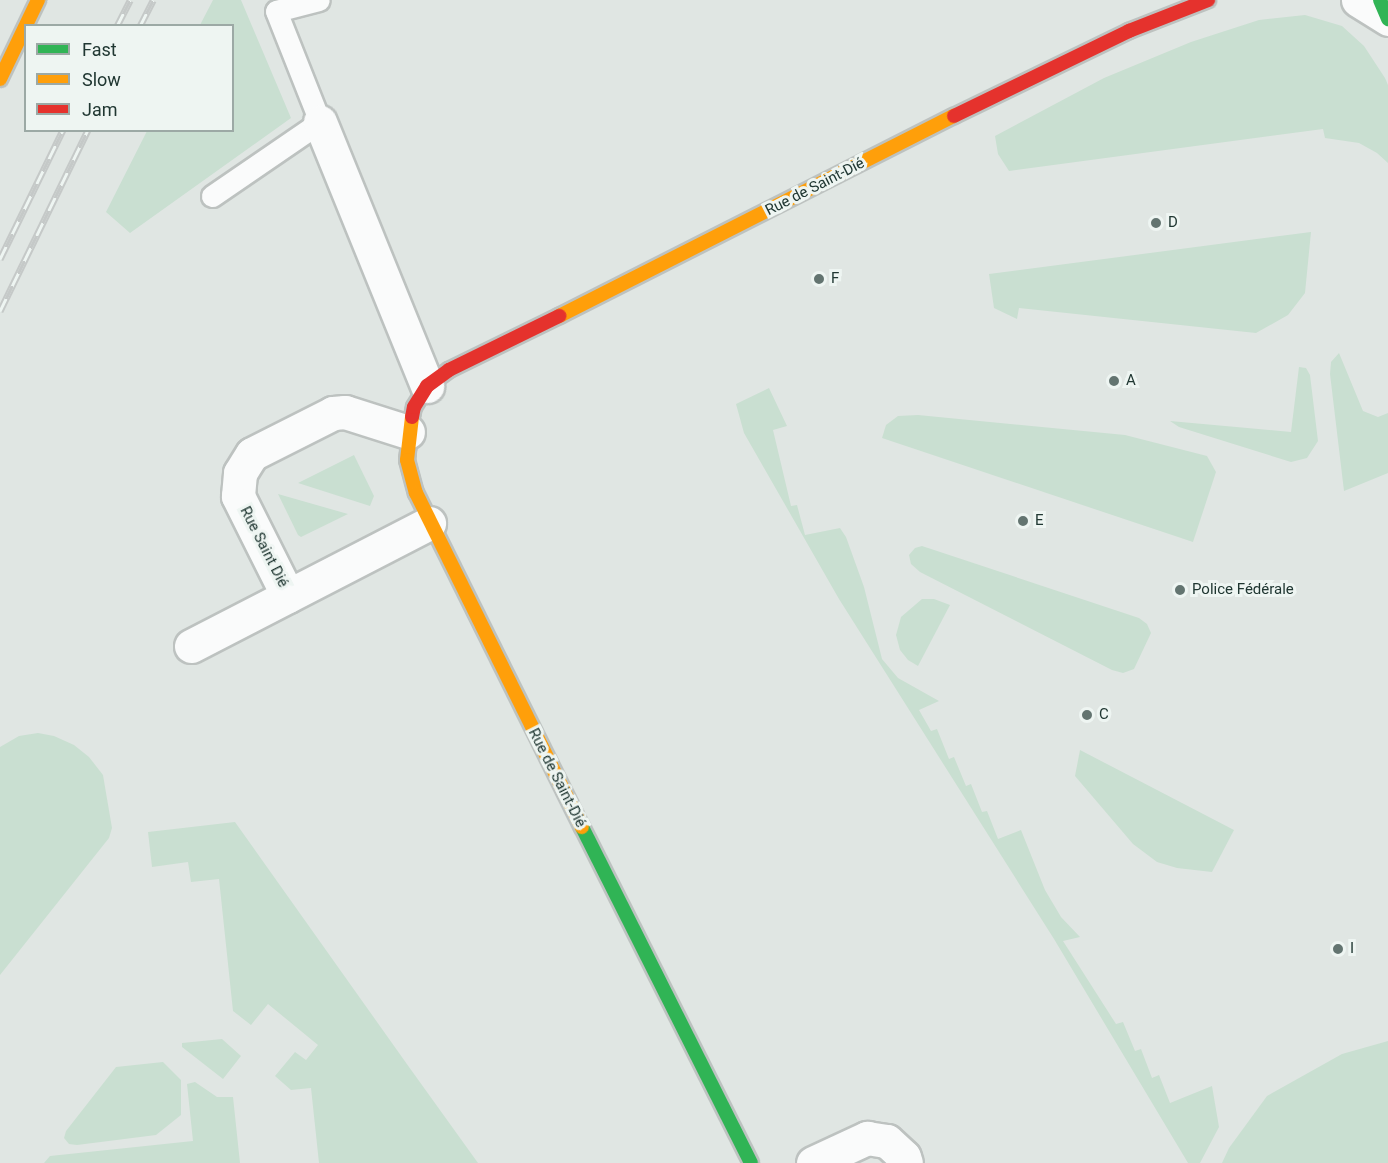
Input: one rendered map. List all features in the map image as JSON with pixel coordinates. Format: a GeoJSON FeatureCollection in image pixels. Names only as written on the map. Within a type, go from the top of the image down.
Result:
{"type":"FeatureCollection","features":[{"type":"Feature","properties":{"kind":"street"},"geometry":{"type":"LineString","coordinates":[[26,24],[38,0]]}},
{"type":"Feature","properties":{"kind":"street","name":"Rue de Saint-Dié"},"geometry":{"type":"LineString","coordinates":[[751,1163],[416,494],[407,460],[408,432],[414,407],[427,386],[449,369],[646,273],[978,104],[1129,31],[1208,0]]}},
{"type":"Feature","properties":{"kind":"street"},"geometry":{"type":"LineString","coordinates":[[1358,0],[1388,19]]}},
{"type":"Feature","properties":{"kind":"street"},"geometry":{"type":"LineString","coordinates":[[1380,0],[1388,19]]}},
{"type":"Feature","properties":{"kind":"street"},"geometry":{"type":"LineString","coordinates":[[0,79],[24,29]]}},
{"type":"Feature","properties":{"kind":"street"},"geometry":{"type":"LineString","coordinates":[[320,122],[427,386]]}},
{"type":"Feature","properties":{"kind":"street","name":"Rue Saint Dié"},"geometry":{"type":"LineString","coordinates":[[288,596],[238,496],[240,473],[252,454],[333,413],[345,412],[408,432]]}},
{"type":"Feature","properties":{"kind":"street","name":"Rue Saint Dié"},"geometry":{"type":"LineString","coordinates":[[191,646],[429,523]]}},
{"type":"Feature","properties":{"kind":"street"},"geometry":{"type":"LineString","coordinates":[[813,1163],[867,1138],[887,1141],[904,1157],[906,1163]]}},
{"type":"Feature","properties":{"kind":"lane"},"geometry":{"type":"LineString","coordinates":[[212,196],[320,122],[276,11],[319,0]]}},
{"type":"Feature","properties":{"kind":"green space"},"geometry":{"type":"Polygon","coordinates":[[[213,0],[241,0],[291,118],[130,233],[106,212],[146,132],[234,132],[234,24],[201,24],[213,0]]]}},
{"type":"Feature","properties":{"kind":"green space"},"geometry":{"type":"Polygon","coordinates":[[[1305,15],[1342,26],[1364,46],[1385,78],[1388,85],[1388,163],[1377,153],[1359,143],[1325,138],[1323,129],[1009,171],[998,154],[995,136],[1104,78],[1191,42],[1259,20],[1305,15]]]}},
{"type":"Feature","properties":{"kind":"green space"},"geometry":{"type":"Polygon","coordinates":[[[1311,232],[1305,293],[1288,315],[1256,333],[1019,308],[1017,319],[994,308],[989,274],[1311,232]]]}},
{"type":"Feature","properties":{"kind":"green space"},"geometry":{"type":"Polygon","coordinates":[[[1339,353],[1363,411],[1378,417],[1388,413],[1388,473],[1344,491],[1330,374],[1331,362],[1339,353]]]}},
{"type":"Feature","properties":{"kind":"green space"},"geometry":{"type":"Polygon","coordinates":[[[1299,367],[1306,368],[1310,375],[1318,441],[1307,458],[1291,462],[1179,427],[1170,421],[1291,432],[1299,367]]]}},
{"type":"Feature","properties":{"kind":"green space"},"geometry":{"type":"Polygon","coordinates":[[[769,388],[787,426],[773,430],[791,506],[797,505],[805,535],[840,528],[846,537],[864,587],[882,659],[898,678],[939,701],[919,710],[931,731],[937,729],[949,759],[954,757],[966,786],[971,784],[982,812],[987,811],[998,839],[1021,830],[1045,890],[1061,917],[1080,937],[1063,941],[1116,1024],[1123,1022],[1135,1051],[1141,1049],[1152,1078],[1159,1075],[1170,1103],[1212,1086],[1219,1127],[1200,1163],[1188,1163],[1054,939],[839,599],[744,433],[736,404],[769,388]]]}},
{"type":"Feature","properties":{"kind":"green space"},"geometry":{"type":"Polygon","coordinates":[[[918,415],[1125,435],[1207,456],[1216,472],[1193,542],[882,438],[886,425],[898,416],[918,415]]]}},
{"type":"Feature","properties":{"kind":"green space"},"geometry":{"type":"Polygon","coordinates":[[[354,455],[374,496],[370,506],[298,483],[354,455]]]}},
{"type":"Feature","properties":{"kind":"green space"},"geometry":{"type":"Polygon","coordinates":[[[278,494],[348,514],[301,537],[278,494]]]}},
{"type":"Feature","properties":{"kind":"green space"},"geometry":{"type":"Polygon","coordinates":[[[922,546],[1139,618],[1147,624],[1151,633],[1134,669],[1123,673],[1112,670],[920,572],[911,564],[909,555],[915,548],[922,546]]]}},
{"type":"Feature","properties":{"kind":"green space"},"geometry":{"type":"Polygon","coordinates":[[[922,599],[934,599],[950,605],[918,666],[908,660],[900,650],[896,635],[901,617],[922,599]]]}},
{"type":"Feature","properties":{"kind":"green space"},"geometry":{"type":"Polygon","coordinates":[[[38,733],[54,736],[74,745],[89,757],[103,775],[112,828],[109,838],[0,975],[0,747],[19,736],[38,733]]]}},
{"type":"Feature","properties":{"kind":"green space"},"geometry":{"type":"Polygon","coordinates":[[[1080,750],[1234,830],[1212,872],[1177,868],[1157,862],[1133,844],[1075,776],[1080,750]]]}},
{"type":"Feature","properties":{"kind":"green space"},"geometry":{"type":"Polygon","coordinates":[[[235,822],[478,1163],[319,1163],[311,1088],[291,1090],[275,1076],[295,1052],[306,1060],[318,1045],[268,1004],[251,1025],[233,1011],[219,879],[191,882],[188,862],[152,867],[148,832],[235,822]]]}},
{"type":"Feature","properties":{"kind":"green space"},"geometry":{"type":"Polygon","coordinates":[[[222,1039],[241,1056],[223,1079],[182,1047],[182,1043],[222,1039]]]}},
{"type":"Feature","properties":{"kind":"green space"},"geometry":{"type":"Polygon","coordinates":[[[1388,1041],[1388,1163],[1222,1163],[1229,1148],[1267,1096],[1342,1054],[1388,1041]]]}},
{"type":"Feature","properties":{"kind":"green space"},"geometry":{"type":"Polygon","coordinates":[[[163,1062],[181,1080],[181,1115],[156,1135],[77,1145],[69,1144],[64,1138],[66,1131],[116,1067],[163,1062]]]}},
{"type":"Feature","properties":{"kind":"green space"},"geometry":{"type":"Polygon","coordinates":[[[195,1082],[217,1097],[233,1097],[240,1163],[44,1163],[50,1156],[193,1141],[187,1084],[195,1082]]]}},
{"type":"Feature","properties":{"kind":"railway"},"geometry":{"type":"LineString","coordinates":[[118,24],[130,0]]}},
{"type":"Feature","properties":{"kind":"railway"},"geometry":{"type":"LineString","coordinates":[[141,24],[153,0]]}},
{"type":"Feature","properties":{"kind":"railway"},"geometry":{"type":"LineString","coordinates":[[0,259],[62,132]]}},
{"type":"Feature","properties":{"kind":"railway"},"geometry":{"type":"LineString","coordinates":[[0,311],[87,132]]}},
{"type":"Feature","properties":{"kind":"traffic: fast"},"geometry":{"type":"LineString","coordinates":[[1380,0],[1388,19]]}},
{"type":"Feature","properties":{"kind":"traffic: fast"},"geometry":{"type":"LineString","coordinates":[[582,827],[751,1163]]}},
{"type":"Feature","properties":{"kind":"traffic: slow"},"geometry":{"type":"LineString","coordinates":[[26,24],[38,0]]}},
{"type":"Feature","properties":{"kind":"traffic: slow"},"geometry":{"type":"LineString","coordinates":[[0,79],[24,29]]}},
{"type":"Feature","properties":{"kind":"traffic: slow"},"geometry":{"type":"LineString","coordinates":[[559,316],[954,116]]}},
{"type":"Feature","properties":{"kind":"traffic: slow"},"geometry":{"type":"LineString","coordinates":[[412,417],[407,460],[416,493],[582,827]]}},
{"type":"Feature","properties":{"kind":"traffic: jam"},"geometry":{"type":"LineString","coordinates":[[954,116],[1129,31],[1208,0]]}},
{"type":"Feature","properties":{"kind":"traffic: jam"},"geometry":{"type":"LineString","coordinates":[[412,417],[414,407],[427,386],[449,370],[559,316]]}},
{"type":"Feature","properties":{"kind":"place","name":"D"},"geometry":{"type":"Point","coordinates":[1156,223]}},
{"type":"Feature","properties":{"kind":"place","name":"F"},"geometry":{"type":"Point","coordinates":[819,279]}},
{"type":"Feature","properties":{"kind":"place","name":"A"},"geometry":{"type":"Point","coordinates":[1114,381]}},
{"type":"Feature","properties":{"kind":"place","name":"E"},"geometry":{"type":"Point","coordinates":[1023,521]}},
{"type":"Feature","properties":{"kind":"place","name":"Police Fédérale"},"geometry":{"type":"Point","coordinates":[1180,590]}},
{"type":"Feature","properties":{"kind":"place","name":"C"},"geometry":{"type":"Point","coordinates":[1087,715]}},
{"type":"Feature","properties":{"kind":"place","name":"I"},"geometry":{"type":"Point","coordinates":[1338,949]}}]}
